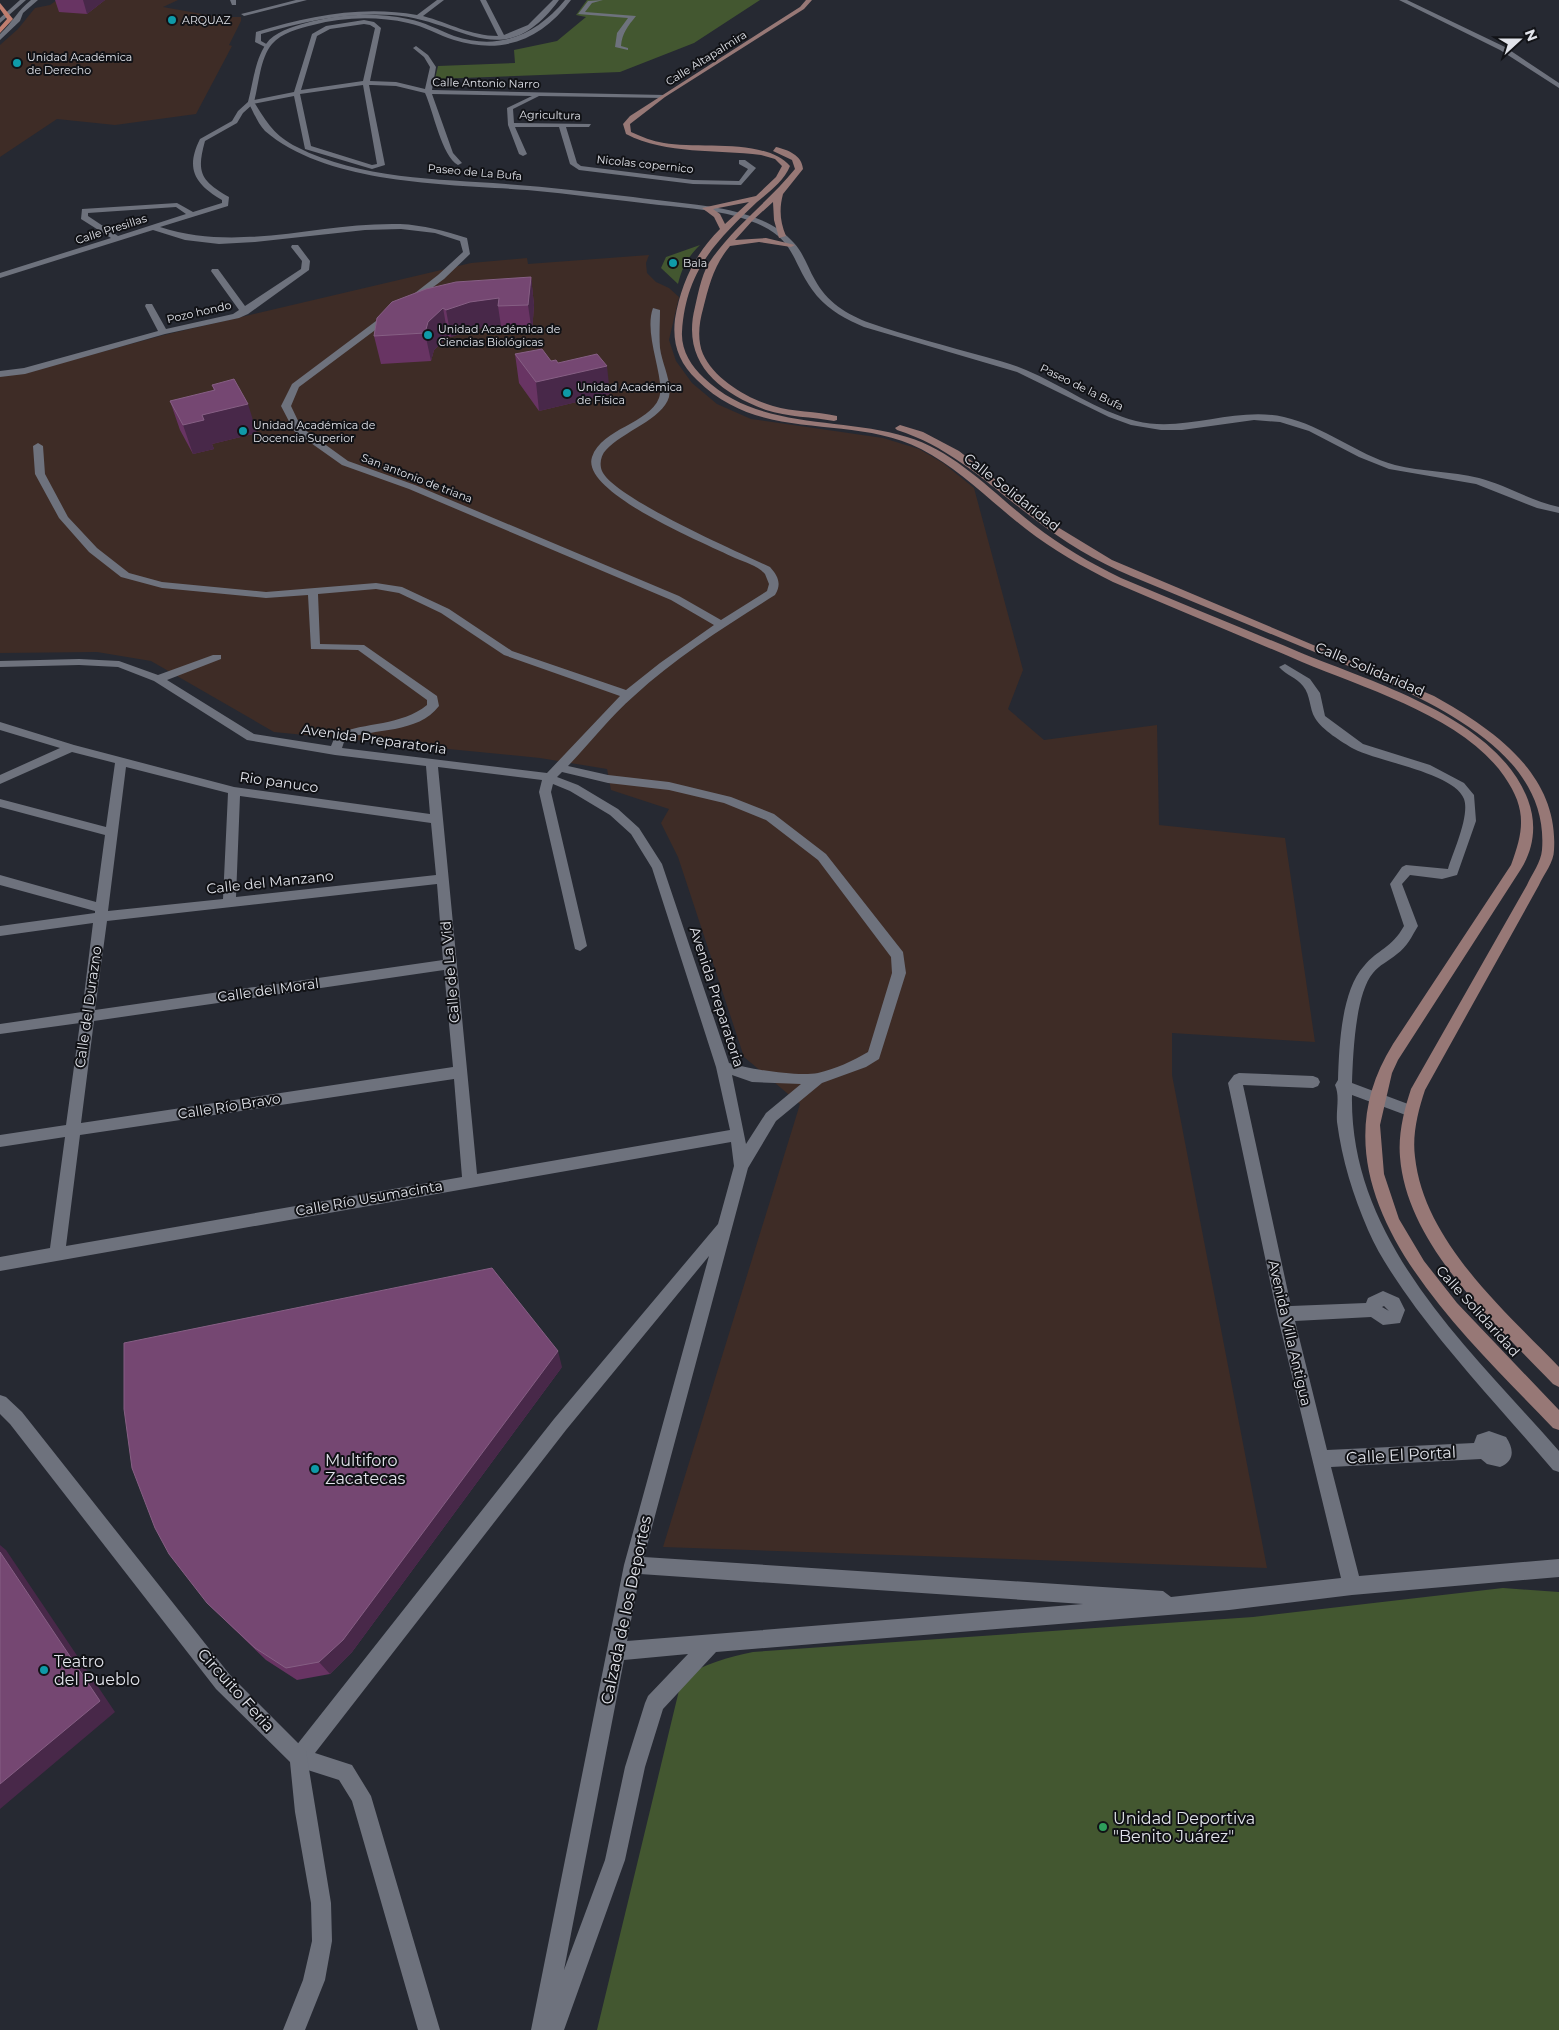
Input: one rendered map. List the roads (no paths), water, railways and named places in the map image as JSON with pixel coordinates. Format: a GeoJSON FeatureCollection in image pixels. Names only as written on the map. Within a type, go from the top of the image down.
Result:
{"type":"FeatureCollection","features":[{"type":"Feature","properties":{"kind":"main road","name":"Calle Altapalmira"},"geometry":{"type":"LineString","coordinates":[[631,136],[625,128],[628,121],[663,96],[802,8],[809,0]]}},
{"type":"Feature","properties":{"kind":"main road"},"geometry":{"type":"LineString","coordinates":[[0,6],[10,18],[0,31]]}},
{"type":"Feature","properties":{"kind":"main road"},"geometry":{"type":"LineString","coordinates":[[631,136],[673,143],[762,146],[780,150],[793,157],[800,167],[779,194],[746,217]]}},
{"type":"Feature","properties":{"kind":"main road"},"geometry":{"type":"LineString","coordinates":[[631,136],[665,146],[763,152],[778,156],[785,163],[785,170],[758,198],[746,217]]}},
{"type":"Feature","properties":{"kind":"main road"},"geometry":{"type":"LineString","coordinates":[[779,194],[776,203],[778,227],[782,236]]}},
{"type":"Feature","properties":{"kind":"main road"},"geometry":{"type":"LineString","coordinates":[[706,208],[758,198]]}},
{"type":"Feature","properties":{"kind":"main road"},"geometry":{"type":"LineString","coordinates":[[706,208],[717,216],[724,230]]}},
{"type":"Feature","properties":{"kind":"main road","name":"Calle Solidaridad"},"geometry":{"type":"LineString","coordinates":[[746,217],[724,230],[696,264],[686,295],[678,332],[678,340],[684,360],[701,381],[717,394],[754,412],[780,420],[881,433],[905,439],[928,449],[962,472],[1031,528],[1080,561],[1133,586],[1427,710],[1466,732],[1500,763],[1515,785],[1526,813],[1528,830],[1517,866],[1386,1072],[1377,1098],[1372,1127],[1374,1162],[1390,1219],[1401,1239],[1443,1299],[1559,1422]]}},
{"type":"Feature","properties":{"kind":"main road","name":"Calle Solidaridad"},"geometry":{"type":"LineString","coordinates":[[746,217],[726,246],[715,258],[707,276],[696,319],[694,340],[699,355],[705,364],[728,387],[770,408],[903,429],[944,445],[970,462],[1055,530],[1092,553],[1135,574],[1434,698],[1487,730],[1526,768],[1545,804],[1550,837],[1548,853],[1533,885],[1418,1088],[1411,1110],[1407,1157],[1417,1196],[1435,1237],[1468,1281],[1559,1379]]}},
{"type":"Feature","properties":{"kind":"main road"},"geometry":{"type":"LineString","coordinates":[[726,246],[740,241],[765,239],[791,245]]}},
{"type":"Feature","properties":{"kind":"street"},"geometry":{"type":"LineString","coordinates":[[0,21],[30,0]]}},
{"type":"Feature","properties":{"kind":"street"},"geometry":{"type":"LineString","coordinates":[[0,38],[18,20],[20,12],[30,0]]}},
{"type":"Feature","properties":{"kind":"street"},"geometry":{"type":"LineString","coordinates":[[244,14],[304,0]]}},
{"type":"Feature","properties":{"kind":"street"},"geometry":{"type":"LineString","coordinates":[[418,16],[441,0]]}},
{"type":"Feature","properties":{"kind":"street"},"geometry":{"type":"LineString","coordinates":[[484,0],[502,38]]}},
{"type":"Feature","properties":{"kind":"street"},"geometry":{"type":"LineString","coordinates":[[267,46],[258,42],[258,33],[342,10],[418,16],[482,39],[502,38],[528,29],[548,12],[556,0]]}},
{"type":"Feature","properties":{"kind":"street"},"geometry":{"type":"LineString","coordinates":[[251,102],[267,46],[276,38],[310,24],[370,17],[410,21],[459,40],[508,42],[534,34],[561,10],[568,0]]}},
{"type":"Feature","properties":{"kind":"street"},"geometry":{"type":"LineString","coordinates":[[600,0],[590,2],[581,14],[633,16],[622,27],[618,37],[618,47],[626,49]]}},
{"type":"Feature","properties":{"kind":"street"},"geometry":{"type":"LineString","coordinates":[[1402,0],[1528,61],[1559,86]]}},
{"type":"Feature","properties":{"kind":"street"},"geometry":{"type":"LineString","coordinates":[[364,22],[376,25],[378,28],[366,84],[381,165],[372,167],[308,146],[297,94],[314,35],[319,30],[341,24],[364,22]]}},
{"type":"Feature","properties":{"kind":"street"},"geometry":{"type":"LineString","coordinates":[[416,48],[426,56],[432,67],[428,92],[436,109],[450,154],[458,163]]}},
{"type":"Feature","properties":{"kind":"street","name":"Calle Antonio Narro"},"geometry":{"type":"LineString","coordinates":[[251,102],[366,84],[399,84],[428,92],[663,96]]}},
{"type":"Feature","properties":{"kind":"street"},"geometry":{"type":"LineString","coordinates":[[523,154],[511,124],[510,108],[542,94]]}},
{"type":"Feature","properties":{"kind":"street","name":"Calle Presillas"},"geometry":{"type":"LineString","coordinates":[[0,276],[224,204],[227,201],[206,186],[197,173],[195,164],[202,140],[235,122],[240,112],[251,102]]}},
{"type":"Feature","properties":{"kind":"street","name":"Paseo de La Bufa"},"geometry":{"type":"LineString","coordinates":[[251,102],[258,121],[270,133],[305,154],[346,168],[399,177],[530,188],[722,211]]}},
{"type":"Feature","properties":{"kind":"street","name":"Agricultura"},"geometry":{"type":"LineString","coordinates":[[511,124],[590,125]]}},
{"type":"Feature","properties":{"kind":"street","name":"Nicolas copernico"},"geometry":{"type":"LineString","coordinates":[[562,125],[572,152],[574,164],[579,168],[693,182],[741,182],[752,168],[742,162]]}},
{"type":"Feature","properties":{"kind":"street"},"geometry":{"type":"LineString","coordinates":[[117,238],[84,217],[85,211],[177,205],[192,214]]}},
{"type":"Feature","properties":{"kind":"street","name":"Paseo de la Bufa"},"geometry":{"type":"LineString","coordinates":[[722,211],[746,217],[782,236],[791,245],[816,289],[825,300],[844,315],[867,326],[1020,370],[1124,419],[1161,427],[1182,427],[1254,417],[1281,419],[1312,429],[1362,455],[1392,467],[1478,481],[1540,506],[1559,510]]}},
{"type":"Feature","properties":{"kind":"street","name":"San antonio de triana"},"geometry":{"type":"LineString","coordinates":[[152,227],[169,235],[193,240],[232,240],[360,229],[398,228],[434,230],[464,240],[467,252],[441,277],[295,386],[286,406],[297,429],[345,463],[412,486],[675,598],[720,624]]}},
{"type":"Feature","properties":{"kind":"street","name":"Pozo hondo"},"geometry":{"type":"LineString","coordinates":[[0,374],[25,371],[163,332],[236,316],[245,312],[274,289],[305,270],[306,261],[295,247]]}},
{"type":"Feature","properties":{"kind":"street"},"geometry":{"type":"LineString","coordinates":[[215,271],[245,312]]}},
{"type":"Feature","properties":{"kind":"street"},"geometry":{"type":"LineString","coordinates":[[149,306],[163,332]]}},
{"type":"Feature","properties":{"kind":"street"},"geometry":{"type":"LineString","coordinates":[[580,946],[545,792],[548,780],[628,695],[677,655],[720,624],[771,593],[774,588],[774,581],[766,569],[692,535],[640,507],[607,484],[597,471],[596,459],[601,449],[629,427],[656,412],[664,397],[664,383],[656,348],[656,310]]}},
{"type":"Feature","properties":{"kind":"street"},"geometry":{"type":"LineString","coordinates":[[38,446],[40,474],[64,518],[93,550],[125,576],[162,585],[246,594],[266,595],[376,586],[402,590],[445,611],[508,653],[628,695]]}},
{"type":"Feature","properties":{"kind":"street"},"geometry":{"type":"LineString","coordinates":[[312,591],[315,647],[360,647],[433,699],[433,706],[422,717],[410,722],[353,731],[340,737],[335,751]]}},
{"type":"Feature","properties":{"kind":"street"},"geometry":{"type":"LineString","coordinates":[[158,679],[217,657]]}},
{"type":"Feature","properties":{"kind":"street","name":"Avenida Preparatoria"},"geometry":{"type":"LineString","coordinates":[[0,664],[79,662],[119,664],[158,679],[251,737],[335,751],[542,776],[548,780],[574,788],[614,812],[635,831],[658,867],[723,1067],[738,1135],[741,1166]]}},
{"type":"Feature","properties":{"kind":"street"},"geometry":{"type":"LineString","coordinates":[[1285,667],[1314,693],[1320,717],[1359,747],[1426,768],[1460,786],[1470,798],[1470,821],[1453,872],[1445,875],[1414,869],[1406,870],[1396,884],[1398,894],[1408,912],[1411,926],[1398,946],[1382,957],[1364,975],[1351,1018],[1342,1085],[1343,1121],[1358,1192],[1398,1272],[1429,1315],[1559,1464]]}},
{"type":"Feature","properties":{"kind":"street","name":"Rio panuco"},"geometry":{"type":"LineString","coordinates":[[0,726],[71,748],[234,791],[436,819]]}},
{"type":"Feature","properties":{"kind":"street"},"geometry":{"type":"LineString","coordinates":[[0,780],[71,748]]}},
{"type":"Feature","properties":{"kind":"street","name":"Calle del Durazno"},"geometry":{"type":"LineString","coordinates":[[57,1254],[86,1017],[102,912],[110,832],[121,761]]}},
{"type":"Feature","properties":{"kind":"street","name":"Calle de La Vid"},"geometry":{"type":"LineString","coordinates":[[432,764],[470,1180]]}},
{"type":"Feature","properties":{"kind":"street"},"geometry":{"type":"LineString","coordinates":[[560,768],[608,779],[669,786],[727,800],[770,817],[822,857],[898,956],[898,973],[874,1055],[861,1063],[817,1079],[771,1117],[741,1166]]}},
{"type":"Feature","properties":{"kind":"street"},"geometry":{"type":"LineString","coordinates":[[229,902],[234,791]]}},
{"type":"Feature","properties":{"kind":"street"},"geometry":{"type":"LineString","coordinates":[[0,803],[110,832]]}},
{"type":"Feature","properties":{"kind":"street","name":"Calle del Manzano"},"geometry":{"type":"LineString","coordinates":[[0,931],[102,912],[229,902],[442,878]]}},
{"type":"Feature","properties":{"kind":"street"},"geometry":{"type":"LineString","coordinates":[[0,880],[102,912]]}},
{"type":"Feature","properties":{"kind":"street","name":"Calle del Moral"},"geometry":{"type":"LineString","coordinates":[[0,1029],[449,964]]}},
{"type":"Feature","properties":{"kind":"street"},"geometry":{"type":"LineString","coordinates":[[723,1067],[752,1076],[817,1079]]}},
{"type":"Feature","properties":{"kind":"street","name":"Calle Río Bravo"},"geometry":{"type":"LineString","coordinates":[[0,1141],[459,1072]]}},
{"type":"Feature","properties":{"kind":"street","name":"Avenida Villa Antigua"},"geometry":{"type":"LineString","coordinates":[[1313,1082],[1239,1079],[1235,1083],[1285,1314],[1319,1459],[1352,1586]]}},
{"type":"Feature","properties":{"kind":"street"},"geometry":{"type":"LineString","coordinates":[[1342,1085],[1411,1110]]}},
{"type":"Feature","properties":{"kind":"street","name":"Calle Río Usumacinta"},"geometry":{"type":"LineString","coordinates":[[0,1264],[470,1180],[738,1135]]}},
{"type":"Feature","properties":{"kind":"street","name":"Calzada de los Deportes"},"geometry":{"type":"LineString","coordinates":[[542,2030],[633,1565],[741,1166]]}},
{"type":"Feature","properties":{"kind":"street"},"geometry":{"type":"LineString","coordinates":[[294,2030],[314,1980],[322,1941],[321,1903],[305,1812],[299,1758],[466,1542],[619,1350],[724,1227]]}},
{"type":"Feature","properties":{"kind":"street"},"geometry":{"type":"LineString","coordinates":[[1285,1314],[1374,1310]]}},
{"type":"Feature","properties":{"kind":"street","name":"Circuito Feria"},"geometry":{"type":"LineString","coordinates":[[0,1403],[16,1418],[223,1682],[299,1758]]}},
{"type":"Feature","properties":{"kind":"street","name":"Calle El Portal"},"geometry":{"type":"LineString","coordinates":[[1319,1459],[1483,1450]]}},
{"type":"Feature","properties":{"kind":"street"},"geometry":{"type":"LineString","coordinates":[[633,1565],[1208,1603]]}},
{"type":"Feature","properties":{"kind":"street"},"geometry":{"type":"LineString","coordinates":[[616,1651],[1208,1603],[1352,1586],[1559,1568]]}},
{"type":"Feature","properties":{"kind":"street"},"geometry":{"type":"LineString","coordinates":[[553,2030],[614,1860],[636,1767],[655,1703],[711,1644]]}},
{"type":"Feature","properties":{"kind":"street"},"geometry":{"type":"LineString","coordinates":[[299,1758],[345,1772],[361,1796],[429,2030]]}},
{"type":"Feature","properties":{"kind":"place","name":"ARQUAZ"},"geometry":{"type":"Point","coordinates":[172,20]}},
{"type":"Feature","properties":{"kind":"place","name":"Unidad Académica de Derecho"},"geometry":{"type":"Point","coordinates":[17,63]}},
{"type":"Feature","properties":{"kind":"place","name":"Bala"},"geometry":{"type":"Point","coordinates":[673,263]}},
{"type":"Feature","properties":{"kind":"place","name":"Unidad Académica de Ciencias Biológicas"},"geometry":{"type":"Point","coordinates":[428,335]}},
{"type":"Feature","properties":{"kind":"place","name":"Unidad Académica de Física"},"geometry":{"type":"Point","coordinates":[567,393]}},
{"type":"Feature","properties":{"kind":"place","name":"Unidad Académica de Docencia Superior"},"geometry":{"type":"Point","coordinates":[243,431]}},
{"type":"Feature","properties":{"kind":"place","name":"Multiforo Zacatecas"},"geometry":{"type":"Point","coordinates":[315,1469]}},
{"type":"Feature","properties":{"kind":"place","name":"Teatro del Pueblo"},"geometry":{"type":"Point","coordinates":[44,1670]}},
{"type":"Feature","properties":{"kind":"place","name":"Unidad Deportiva \"Benito Juárez\""},"geometry":{"type":"Point","coordinates":[1103,1827]}}]}
